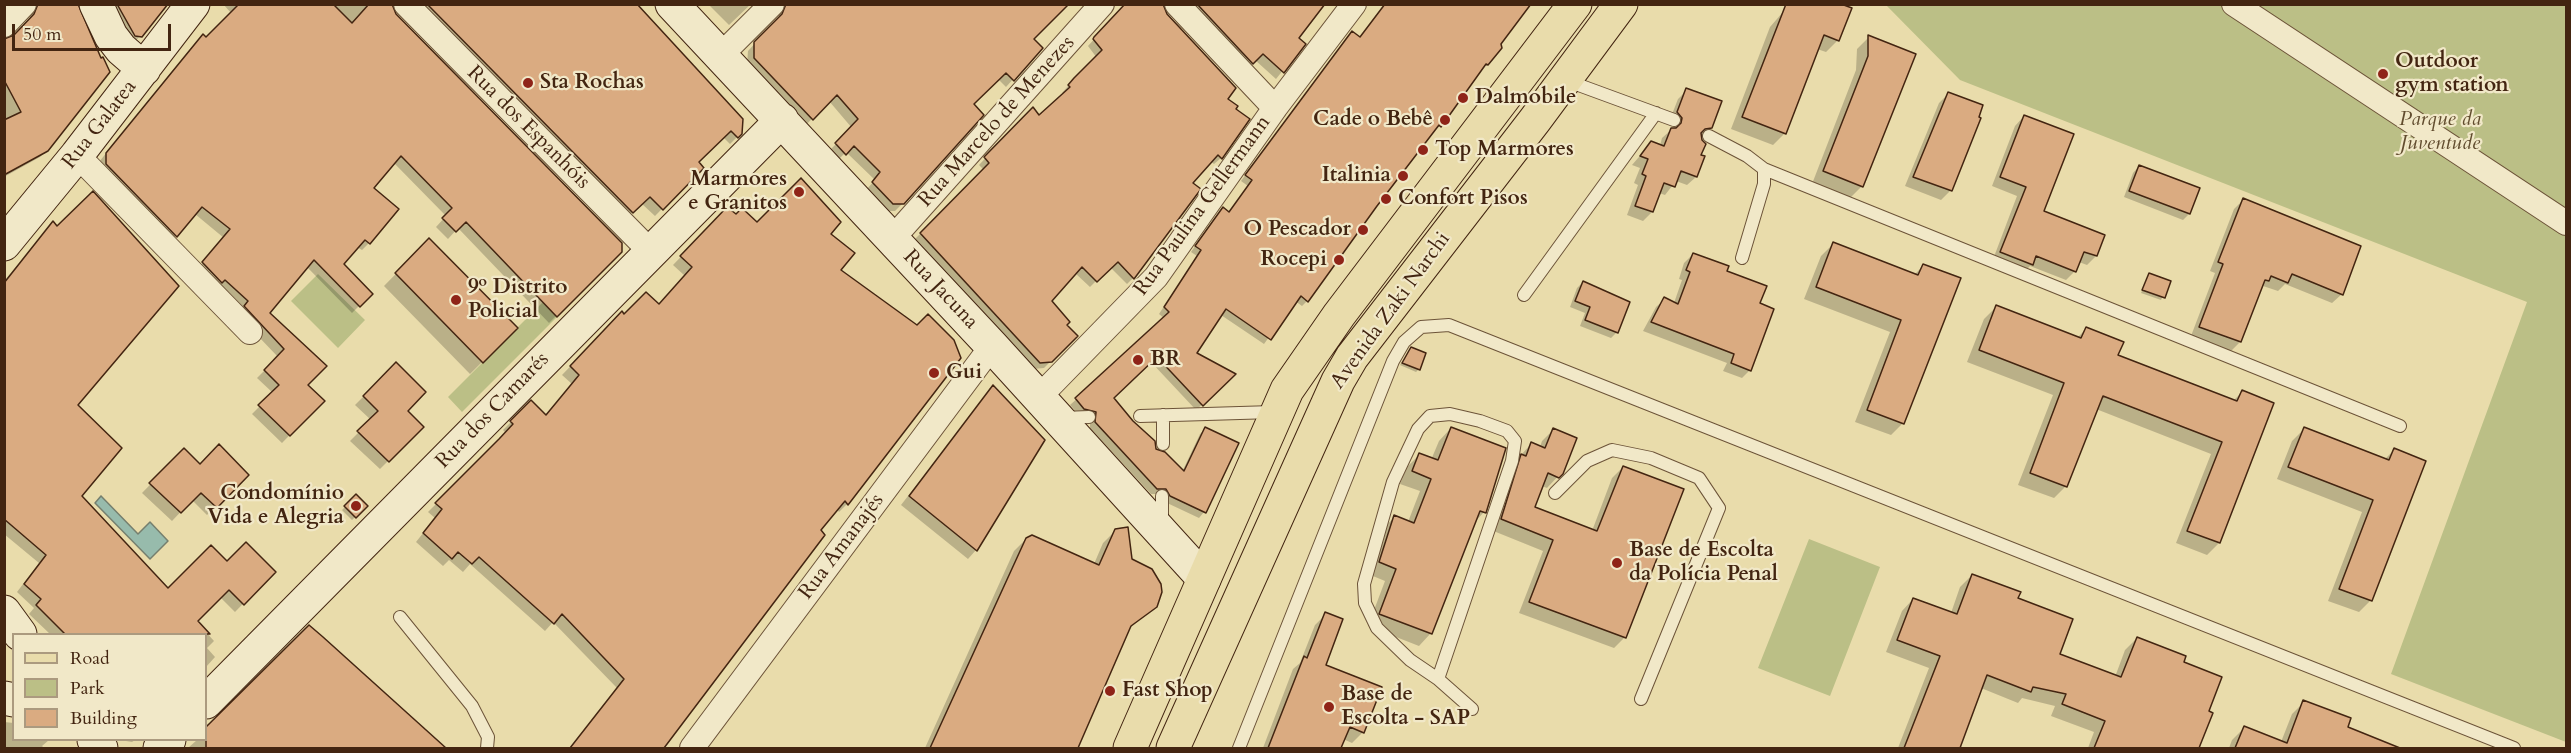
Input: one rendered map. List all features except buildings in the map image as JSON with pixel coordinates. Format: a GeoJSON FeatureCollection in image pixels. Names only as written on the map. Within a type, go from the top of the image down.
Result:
{"type":"FeatureCollection","features":[{"type":"Feature","properties":{"kind":"main road"},"geometry":{"type":"LineString","coordinates":[[96,4],[111,36],[121,49],[144,69]]}},
{"type":"Feature","properties":{"kind":"main road","name":"Rua Galatea"},"geometry":{"type":"LineString","coordinates":[[4,244],[77,155],[193,4]]}},
{"type":"Feature","properties":{"kind":"main road","name":"Rua Jacuna"},"geometry":{"type":"LineString","coordinates":[[672,4],[992,345],[1062,411],[1204,579]]}},
{"type":"Feature","properties":{"kind":"main road","name":"Avenida Zaki Narchi"},"geometry":{"type":"LineString","coordinates":[[1130,748],[1287,390],[1339,315],[1575,4]]}},
{"type":"Feature","properties":{"kind":"main road","name":"Avenida Zaki Narchi"},"geometry":{"type":"LineString","coordinates":[[1173,748],[1338,381],[1352,357],[1621,4]]}},
{"type":"Feature","properties":{"kind":"main road","name":"Rua dos Camarés"},"geometry":{"type":"LineString","coordinates":[[207,701],[782,120]]}},
{"type":"Feature","properties":{"kind":"main road"},"geometry":{"type":"LineString","coordinates":[[1204,579],[1221,605],[1223,637]]}},
{"type":"Feature","properties":{"kind":"main road"},"geometry":{"type":"LineString","coordinates":[[4,612],[19,633]]}},
{"type":"Feature","properties":{"kind":"street"},"geometry":{"type":"LineString","coordinates":[[4,25],[24,4]]}},
{"type":"Feature","properties":{"kind":"street","name":"Rua dos Espanhóis"},"geometry":{"type":"LineString","coordinates":[[406,4],[651,252]]}},
{"type":"Feature","properties":{"kind":"street"},"geometry":{"type":"LineString","coordinates":[[721,56],[772,4]]}},
{"type":"Feature","properties":{"kind":"street","name":"Rua Marcelo de Menezes"},"geometry":{"type":"LineString","coordinates":[[892,238],[1102,4]]}},
{"type":"Feature","properties":{"kind":"street"},"geometry":{"type":"LineString","coordinates":[[1177,4],[1275,108]]}},
{"type":"Feature","properties":{"kind":"street","name":"Rua Paulina Gellermann"},"geometry":{"type":"LineString","coordinates":[[1062,411],[1275,108],[1354,4]]}},
{"type":"Feature","properties":{"kind":"street"},"geometry":{"type":"LineString","coordinates":[[2234,4],[2566,223]]}},
{"type":"Feature","properties":{"kind":"street"},"geometry":{"type":"LineString","coordinates":[[77,155],[250,332]]}},
{"type":"Feature","properties":{"kind":"street","name":"Rua Amanajés"},"geometry":{"type":"LineString","coordinates":[[692,748],[992,345]]}},
{"type":"Feature","properties":{"kind":"lane"},"geometry":{"type":"LineString","coordinates":[[1565,80],[1674,120]]}},
{"type":"Feature","properties":{"kind":"lane"},"geometry":{"type":"LineString","coordinates":[[1524,295],[1656,113]]}},
{"type":"Feature","properties":{"kind":"lane"},"geometry":{"type":"LineString","coordinates":[[1709,136],[1748,156],[1764,169],[2400,426]]}},
{"type":"Feature","properties":{"kind":"lane"},"geometry":{"type":"LineString","coordinates":[[1743,258],[1764,184],[1764,169]]}},
{"type":"Feature","properties":{"kind":"lane"},"geometry":{"type":"LineString","coordinates":[[1239,748],[1393,362],[1404,342],[1421,327],[1449,325],[2514,748]]}},
{"type":"Feature","properties":{"kind":"lane"},"geometry":{"type":"LineString","coordinates":[[1140,416],[1277,412]]}},
{"type":"Feature","properties":{"kind":"lane"},"geometry":{"type":"LineString","coordinates":[[1438,679],[1512,461],[1515,441],[1507,432],[1480,421],[1450,414],[1430,417],[1418,429],[1393,482],[1364,584],[1365,603],[1377,628],[1410,660],[1438,679],[1472,709]]}},
{"type":"Feature","properties":{"kind":"lane"},"geometry":{"type":"LineString","coordinates":[[1163,415],[1163,444]]}},
{"type":"Feature","properties":{"kind":"lane"},"geometry":{"type":"LineString","coordinates":[[1555,493],[1587,461],[1612,450],[1651,458],[1699,478],[1719,508],[1641,699]]}},
{"type":"Feature","properties":{"kind":"lane"},"geometry":{"type":"LineString","coordinates":[[1162,496],[1162,532]]}},
{"type":"Feature","properties":{"kind":"lane"},"geometry":{"type":"LineString","coordinates":[[400,617],[472,706],[488,738],[487,748]]}},
{"type":"Feature","properties":{"kind":"green space","name":"Parque da Juventude"},"geometry":{"type":"Polygon","coordinates":[[[2562,4],[2566,7],[2566,742],[2391,674],[2527,302],[1960,80],[1886,5],[2562,4]]]}},
{"type":"Feature","properties":{"kind":"green space"},"geometry":{"type":"Polygon","coordinates":[[[318,274],[365,320],[338,348],[291,301],[318,274]]]}},
{"type":"Feature","properties":{"kind":"green space"},"geometry":{"type":"Polygon","coordinates":[[[543,302],[557,317],[462,412],[448,397],[543,302]]]}},
{"type":"Feature","properties":{"kind":"green space"},"geometry":{"type":"Polygon","coordinates":[[[1809,539],[1880,567],[1830,696],[1758,668],[1809,539]]]}},
{"type":"Feature","properties":{"kind":"shaded area"},"geometry":{"type":"Polygon","coordinates":[[[101,496],[138,534],[150,522],[168,541],[150,559],[95,503],[101,496]]]}},
{"type":"Feature","properties":{"kind":"place","name":"Outdoor gym station"},"geometry":{"type":"Point","coordinates":[2383,74]}},
{"type":"Feature","properties":{"kind":"place","name":"Sta Rochas"},"geometry":{"type":"Point","coordinates":[528,83]}},
{"type":"Feature","properties":{"kind":"place","name":"Dalmobile"},"geometry":{"type":"Point","coordinates":[1463,98]}},
{"type":"Feature","properties":{"kind":"place","name":"Cade o Bebê"},"geometry":{"type":"Point","coordinates":[1445,120]}},
{"type":"Feature","properties":{"kind":"place","name":"Top Marmores"},"geometry":{"type":"Point","coordinates":[1423,150]}},
{"type":"Feature","properties":{"kind":"place","name":"Italinia"},"geometry":{"type":"Point","coordinates":[1403,176]}},
{"type":"Feature","properties":{"kind":"place","name":"Marmores e Granitos"},"geometry":{"type":"Point","coordinates":[799,192]}},
{"type":"Feature","properties":{"kind":"place","name":"Confort Pisos"},"geometry":{"type":"Point","coordinates":[1386,199]}},
{"type":"Feature","properties":{"kind":"place","name":"O Pescador"},"geometry":{"type":"Point","coordinates":[1363,230]}},
{"type":"Feature","properties":{"kind":"place","name":"Rocepi"},"geometry":{"type":"Point","coordinates":[1339,260]}},
{"type":"Feature","properties":{"kind":"place","name":"9º Distrito Policial"},"geometry":{"type":"Point","coordinates":[456,300]}},
{"type":"Feature","properties":{"kind":"place","name":"BR"},"geometry":{"type":"Point","coordinates":[1138,360]}},
{"type":"Feature","properties":{"kind":"place","name":"Gui"},"geometry":{"type":"Point","coordinates":[934,373]}},
{"type":"Feature","properties":{"kind":"place","name":"Condomínio Vida e Alegria"},"geometry":{"type":"Point","coordinates":[356,506]}},
{"type":"Feature","properties":{"kind":"place","name":"Base de Escolta da Polícia Penal"},"geometry":{"type":"Point","coordinates":[1617,563]}},
{"type":"Feature","properties":{"kind":"place","name":"Fast Shop"},"geometry":{"type":"Point","coordinates":[1110,691]}},
{"type":"Feature","properties":{"kind":"place","name":"Base de Escolta - SAP"},"geometry":{"type":"Point","coordinates":[1329,707]}}]}
